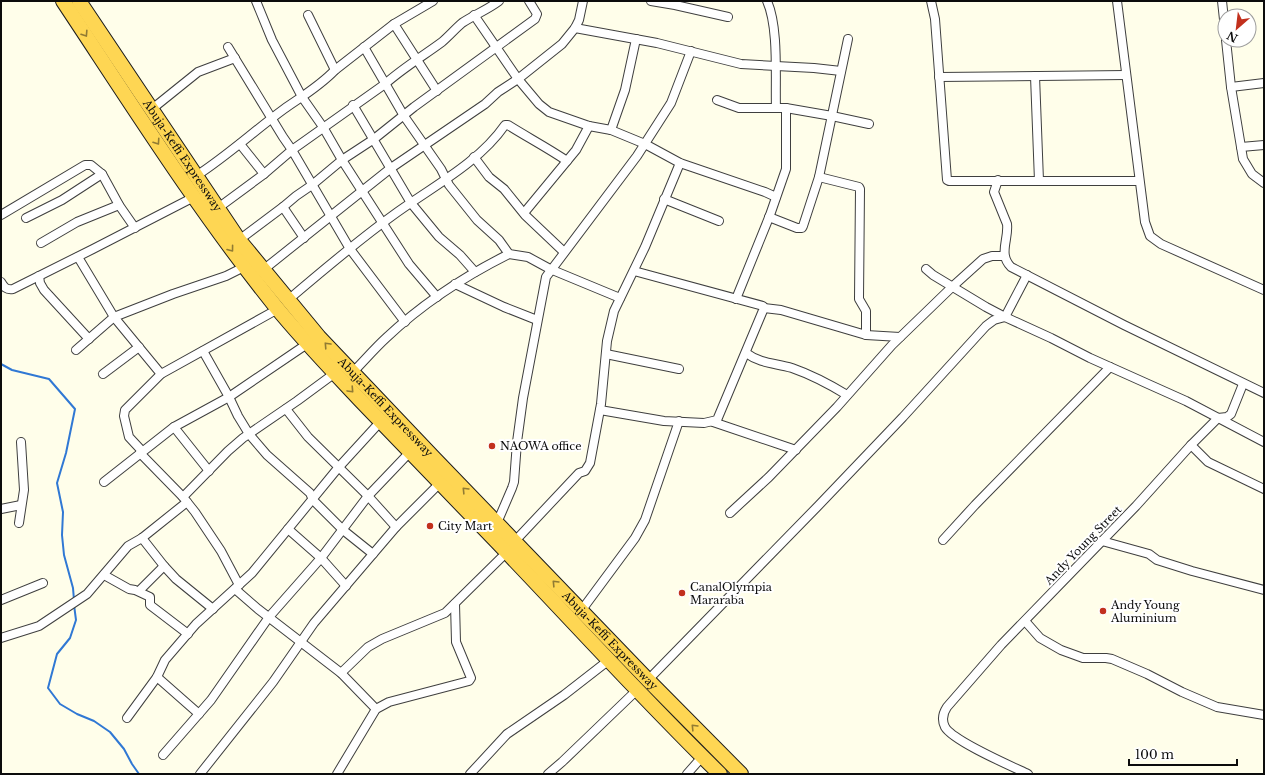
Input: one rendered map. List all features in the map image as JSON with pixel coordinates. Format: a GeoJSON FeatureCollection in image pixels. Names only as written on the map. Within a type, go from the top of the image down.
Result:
{"type":"FeatureCollection","features":[{"type":"Feature","properties":{"kind":"highway","name":"Abuja-Keffi Expressway"},"geometry":{"type":"LineString","coordinates":[[63,1],[194,197],[244,267],[307,344],[440,483],[581,611],[741,774]]}},
{"type":"Feature","properties":{"kind":"highway","name":"Abuja-Keffi Expressway"},"geometry":{"type":"LineString","coordinates":[[79,1],[239,240],[263,270],[319,337],[352,373],[497,523],[511,547],[609,660],[720,774]]}},
{"type":"Feature","properties":{"kind":"street"},"geometry":{"type":"LineString","coordinates":[[256,1],[272,40],[302,97],[323,127],[382,224],[409,264],[437,297]]}},
{"type":"Feature","properties":{"kind":"street"},"geometry":{"type":"LineString","coordinates":[[196,176],[218,162],[272,118],[328,78],[335,70],[394,24],[433,1]]}},
{"type":"Feature","properties":{"kind":"street"},"geometry":{"type":"LineString","coordinates":[[218,208],[264,174],[292,150],[353,105],[385,84],[399,71],[444,40],[461,24],[474,15],[490,8],[499,1]]}},
{"type":"Feature","properties":{"kind":"street"},"geometry":{"type":"LineString","coordinates":[[239,240],[312,185],[342,160],[374,139],[414,107],[535,19],[537,14],[529,1]]}},
{"type":"Feature","properties":{"kind":"street"},"geometry":{"type":"LineString","coordinates":[[263,270],[391,168],[485,104],[498,92],[518,79],[562,44],[575,28],[579,20],[583,1]]}},
{"type":"Feature","properties":{"kind":"street"},"geometry":{"type":"LineString","coordinates":[[651,1],[728,17]]}},
{"type":"Feature","properties":{"kind":"street"},"geometry":{"type":"LineString","coordinates":[[767,1],[770,8],[774,34],[776,108]]}},
{"type":"Feature","properties":{"kind":"street"},"geometry":{"type":"LineString","coordinates":[[931,1],[936,19],[947,180],[951,182],[998,180],[1140,181]]}},
{"type":"Feature","properties":{"kind":"street"},"geometry":{"type":"LineString","coordinates":[[1117,1],[1145,222],[1150,236],[1161,244],[1264,290]]}},
{"type":"Feature","properties":{"kind":"street"},"geometry":{"type":"LineString","coordinates":[[308,15],[335,70]]}},
{"type":"Feature","properties":{"kind":"street"},"geometry":{"type":"LineString","coordinates":[[474,15],[518,79],[539,104],[549,112],[589,126],[611,130],[645,144],[680,163],[776,197]]}},
{"type":"Feature","properties":{"kind":"street"},"geometry":{"type":"LineString","coordinates":[[394,24],[436,91]]}},
{"type":"Feature","properties":{"kind":"street"},"geometry":{"type":"LineString","coordinates":[[575,28],[691,51],[735,63],[841,71]]}},
{"type":"Feature","properties":{"kind":"street"},"geometry":{"type":"LineString","coordinates":[[611,130],[625,90],[636,39]]}},
{"type":"Feature","properties":{"kind":"street"},"geometry":{"type":"LineString","coordinates":[[769,217],[802,228],[803,226],[812,203],[848,39]]}},
{"type":"Feature","properties":{"kind":"street"},"geometry":{"type":"LineString","coordinates":[[228,47],[332,216],[350,249],[405,322]]}},
{"type":"Feature","properties":{"kind":"street"},"geometry":{"type":"LineString","coordinates":[[364,47],[404,116],[426,145],[449,185],[478,220],[500,240],[510,254]]}},
{"type":"Feature","properties":{"kind":"street"},"geometry":{"type":"LineString","coordinates":[[1227,48],[1231,87],[1243,159],[1252,174],[1264,183]]}},
{"type":"Feature","properties":{"kind":"street"},"geometry":{"type":"LineString","coordinates":[[497,523],[514,482],[517,442],[523,398],[546,277],[550,269],[645,144],[671,103],[691,51]]}},
{"type":"Feature","properties":{"kind":"street"},"geometry":{"type":"LineString","coordinates":[[152,109],[198,72],[235,58]]}},
{"type":"Feature","properties":{"kind":"street"},"geometry":{"type":"LineString","coordinates":[[939,78],[1126,75]]}},
{"type":"Feature","properties":{"kind":"street"},"geometry":{"type":"LineString","coordinates":[[1035,76],[1039,181]]}},
{"type":"Feature","properties":{"kind":"street"},"geometry":{"type":"LineString","coordinates":[[1231,87],[1264,83]]}},
{"type":"Feature","properties":{"kind":"street"},"geometry":{"type":"LineString","coordinates":[[717,100],[739,108],[786,108],[869,124]]}},
{"type":"Feature","properties":{"kind":"street"},"geometry":{"type":"LineString","coordinates":[[353,105],[412,203],[439,237],[460,255],[475,272]]}},
{"type":"Feature","properties":{"kind":"street"},"geometry":{"type":"LineString","coordinates":[[736,299],[769,217],[786,169],[786,108]]}},
{"type":"Feature","properties":{"kind":"street"},"geometry":{"type":"LineString","coordinates":[[288,300],[382,224],[446,179],[485,149],[505,125],[508,125],[567,160]]}},
{"type":"Feature","properties":{"kind":"street"},"geometry":{"type":"LineString","coordinates":[[524,213],[581,142],[589,126]]}},
{"type":"Feature","properties":{"kind":"street"},"geometry":{"type":"LineString","coordinates":[[240,144],[264,174]]}},
{"type":"Feature","properties":{"kind":"street"},"geometry":{"type":"LineString","coordinates":[[1241,147],[1264,145]]}},
{"type":"Feature","properties":{"kind":"street"},"geometry":{"type":"LineString","coordinates":[[474,157],[489,176],[504,189],[524,213],[564,252]]}},
{"type":"Feature","properties":{"kind":"street"},"geometry":{"type":"LineString","coordinates":[[341,673],[368,646],[441,615],[511,547],[579,472],[585,471],[590,463],[600,410],[607,341],[614,311],[634,271],[680,163]]}},
{"type":"Feature","properties":{"kind":"street"},"geometry":{"type":"LineString","coordinates":[[1,215],[85,165],[91,165],[102,174],[119,205],[135,228]]}},
{"type":"Feature","properties":{"kind":"street"},"geometry":{"type":"LineString","coordinates":[[26,218],[62,200],[102,174]]}},
{"type":"Feature","properties":{"kind":"street"},"geometry":{"type":"LineString","coordinates":[[818,177],[859,187],[860,189],[859,299],[866,310],[866,335]]}},
{"type":"Feature","properties":{"kind":"street"},"geometry":{"type":"LineString","coordinates":[[998,180],[994,192],[1007,224],[1008,229],[1004,256],[1006,262],[1011,267],[1124,325],[1264,393]]}},
{"type":"Feature","properties":{"kind":"street"},"geometry":{"type":"LineString","coordinates":[[1,282],[5,288],[9,290],[78,257],[194,197]]}},
{"type":"Feature","properties":{"kind":"street"},"geometry":{"type":"LineString","coordinates":[[664,199],[719,222]]}},
{"type":"Feature","properties":{"kind":"street"},"geometry":{"type":"LineString","coordinates":[[41,243],[77,222],[119,205]]}},
{"type":"Feature","properties":{"kind":"street"},"geometry":{"type":"LineString","coordinates":[[283,207],[304,238]]}},
{"type":"Feature","properties":{"kind":"street"},"geometry":{"type":"LineString","coordinates":[[352,373],[387,337],[454,284],[510,254],[528,257],[550,269],[620,298]]}},
{"type":"Feature","properties":{"kind":"street"},"geometry":{"type":"LineString","coordinates":[[730,512],[796,450],[900,338],[952,287],[983,259],[992,256],[1004,256]]}},
{"type":"Feature","properties":{"kind":"street"},"geometry":{"type":"LineString","coordinates":[[78,257],[114,317],[161,374]]}},
{"type":"Feature","properties":{"kind":"street"},"geometry":{"type":"LineString","coordinates":[[76,350],[114,317],[173,294],[226,276],[244,267]]}},
{"type":"Feature","properties":{"kind":"street"},"geometry":{"type":"LineString","coordinates":[[926,269],[952,287],[1005,317],[1186,401],[1264,442]]}},
{"type":"Feature","properties":{"kind":"street"},"geometry":{"type":"LineString","coordinates":[[634,271],[763,306],[764,308],[780,310],[866,335],[900,338]]}},
{"type":"Feature","properties":{"kind":"street"},"geometry":{"type":"LineString","coordinates":[[648,680],[818,506],[986,326],[994,320],[1005,317],[1027,275]]}},
{"type":"Feature","properties":{"kind":"street"},"geometry":{"type":"LineString","coordinates":[[39,276],[40,283],[44,290],[89,339]]}},
{"type":"Feature","properties":{"kind":"street"},"geometry":{"type":"LineString","coordinates":[[454,284],[504,307],[537,320]]}},
{"type":"Feature","properties":{"kind":"street"},"geometry":{"type":"LineString","coordinates":[[713,422],[719,417],[764,308]]}},
{"type":"Feature","properties":{"kind":"street"},"geometry":{"type":"LineString","coordinates":[[278,309],[161,374],[124,412],[129,437],[185,500],[221,551],[237,587],[269,617],[341,673],[376,709]]}},
{"type":"Feature","properties":{"kind":"street"},"geometry":{"type":"LineString","coordinates":[[104,482],[174,427],[229,397],[307,344]]}},
{"type":"Feature","properties":{"kind":"street"},"geometry":{"type":"LineString","coordinates":[[103,374],[140,347]]}},
{"type":"Feature","properties":{"kind":"street"},"geometry":{"type":"LineString","coordinates":[[203,351],[249,434],[267,455],[310,493],[313,500],[343,530],[373,554]]}},
{"type":"Feature","properties":{"kind":"street"},"geometry":{"type":"LineString","coordinates":[[746,353],[753,358],[772,365],[781,365],[819,378],[847,395]]}},
{"type":"Feature","properties":{"kind":"street"},"geometry":{"type":"LineString","coordinates":[[606,354],[679,369]]}},
{"type":"Feature","properties":{"kind":"street"},"geometry":{"type":"LineString","coordinates":[[944,540],[975,505],[1110,366]]}},
{"type":"Feature","properties":{"kind":"street"},"geometry":{"type":"LineString","coordinates":[[1,638],[39,626],[87,594],[128,546],[142,538],[185,500],[228,450],[335,373]]}},
{"type":"Feature","properties":{"kind":"street","name":"Andy Young Street"},"geometry":{"type":"LineString","coordinates":[[1028,774],[988,755],[949,733],[944,725],[942,715],[947,706],[1001,645],[1102,541],[1191,445],[1218,418],[1228,417],[1231,414],[1244,384]]}},
{"type":"Feature","properties":{"kind":"street"},"geometry":{"type":"LineString","coordinates":[[286,409],[308,437],[368,496],[396,527]]}},
{"type":"Feature","properties":{"kind":"street"},"geometry":{"type":"LineString","coordinates":[[600,410],[664,421],[713,422],[796,450]]}},
{"type":"Feature","properties":{"kind":"street"},"geometry":{"type":"LineString","coordinates":[[581,611],[635,538],[645,520],[679,421]]}},
{"type":"Feature","properties":{"kind":"street"},"geometry":{"type":"LineString","coordinates":[[126,718],[157,676],[165,660],[213,609],[252,573],[338,468],[381,422]]}},
{"type":"Feature","properties":{"kind":"street"},"geometry":{"type":"LineString","coordinates":[[174,427],[209,471]]}},
{"type":"Feature","properties":{"kind":"street"},"geometry":{"type":"LineString","coordinates":[[19,523],[24,490],[21,442]]}},
{"type":"Feature","properties":{"kind":"street"},"geometry":{"type":"LineString","coordinates":[[1191,445],[1208,462],[1264,489]]}},
{"type":"Feature","properties":{"kind":"street"},"geometry":{"type":"LineString","coordinates":[[163,755],[211,700],[269,617],[321,558],[368,496],[410,452]]}},
{"type":"Feature","properties":{"kind":"street"},"geometry":{"type":"LineString","coordinates":[[200,774],[268,688],[314,623],[396,527],[440,483]]}},
{"type":"Feature","properties":{"kind":"street"},"geometry":{"type":"LineString","coordinates":[[1,508],[21,505]]}},
{"type":"Feature","properties":{"kind":"street"},"geometry":{"type":"LineString","coordinates":[[288,529],[321,558],[346,586]]}},
{"type":"Feature","properties":{"kind":"street"},"geometry":{"type":"LineString","coordinates":[[142,538],[176,579],[213,609]]}},
{"type":"Feature","properties":{"kind":"street"},"geometry":{"type":"LineString","coordinates":[[1102,541],[1149,554],[1157,560],[1192,571],[1264,590]]}},
{"type":"Feature","properties":{"kind":"street"},"geometry":{"type":"LineString","coordinates":[[139,592],[164,566]]}},
{"type":"Feature","properties":{"kind":"street"},"geometry":{"type":"LineString","coordinates":[[104,575],[129,590],[134,589],[150,597],[150,605],[188,634]]}},
{"type":"Feature","properties":{"kind":"street"},"geometry":{"type":"LineString","coordinates":[[1,600],[43,583]]}},
{"type":"Feature","properties":{"kind":"street"},"geometry":{"type":"LineString","coordinates":[[337,774],[376,709],[389,702],[469,681],[471,678],[456,642],[454,604]]}},
{"type":"Feature","properties":{"kind":"street"},"geometry":{"type":"LineString","coordinates":[[1024,621],[1040,638],[1062,650],[1083,658],[1112,659],[1147,674],[1182,692],[1217,706],[1264,715]]}},
{"type":"Feature","properties":{"kind":"street"},"geometry":{"type":"LineString","coordinates":[[470,774],[507,734],[564,695],[609,660]]}},
{"type":"Feature","properties":{"kind":"street"},"geometry":{"type":"LineString","coordinates":[[157,676],[199,714]]}},
{"type":"Feature","properties":{"kind":"street"},"geometry":{"type":"LineString","coordinates":[[548,774],[637,690]]}},
{"type":"Feature","properties":{"kind":"street"},"geometry":{"type":"LineString","coordinates":[[687,774],[702,757]]}},
{"type":"Feature","properties":{"kind":"waterway"},"geometry":{"type":"LineString","coordinates":[[1,364],[12,370],[49,379],[75,409],[66,453],[57,483],[63,512],[62,535],[64,555],[73,588],[74,600]]}},
{"type":"Feature","properties":{"kind":"waterway"},"geometry":{"type":"LineString","coordinates":[[74,605],[76,620],[70,638],[57,654],[48,688],[60,704],[77,714],[94,721],[110,732],[124,749],[139,774]]}},
{"type":"Feature","properties":{"kind":"place","name":"NAOWA office"},"geometry":{"type":"Point","coordinates":[492,446]}},
{"type":"Feature","properties":{"kind":"place","name":"City Mart"},"geometry":{"type":"Point","coordinates":[430,526]}},
{"type":"Feature","properties":{"kind":"place","name":"CanalOlympia Mararaba"},"geometry":{"type":"Point","coordinates":[682,593]}},
{"type":"Feature","properties":{"kind":"place","name":"Andy Young Aluminium"},"geometry":{"type":"Point","coordinates":[1103,611]}}]}
